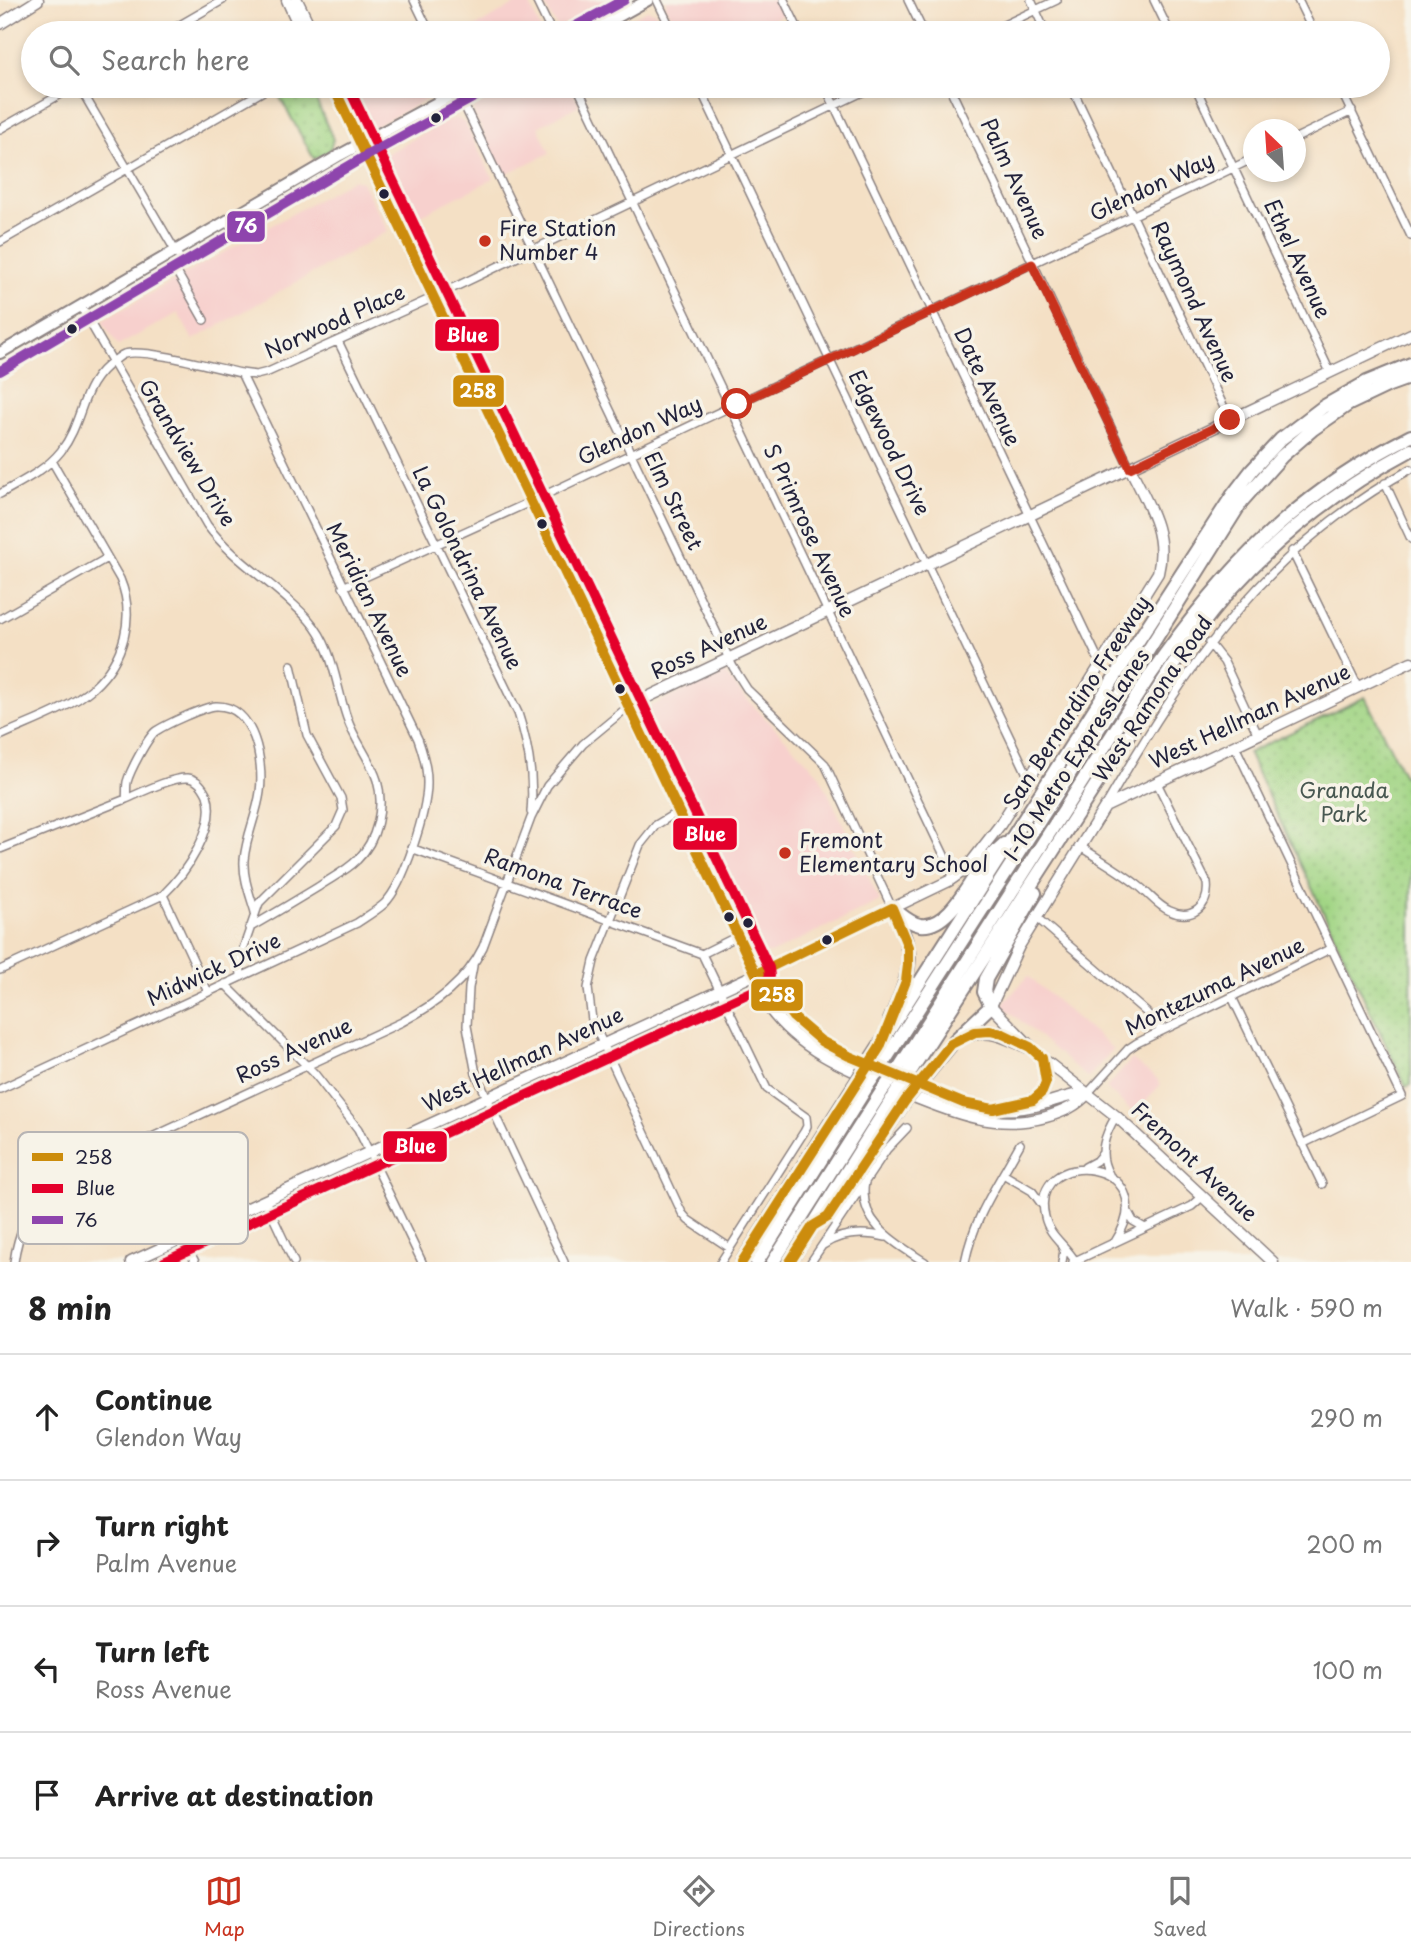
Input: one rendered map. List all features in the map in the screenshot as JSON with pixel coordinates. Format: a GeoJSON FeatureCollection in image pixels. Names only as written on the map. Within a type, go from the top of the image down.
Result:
{"type":"FeatureCollection","features":[{"type":"Feature","properties":{"kind":"highway","name":"San Bernardino Freeway"},"geometry":{"type":"LineString","coordinates":[[878,1055],[1232,496],[1252,470],[1281,439],[1323,407],[1367,382],[1411,364]]}},
{"type":"Feature","properties":{"kind":"highway","name":"I-10 Metro ExpressLanes"},"geometry":{"type":"LineString","coordinates":[[757,1262],[807,1183],[878,1055],[1119,697],[1242,501],[1282,456],[1313,429],[1349,404],[1411,377]]}},
{"type":"Feature","properties":{"kind":"highway","name":"I-10 Metro ExpressLanes"},"geometry":{"type":"LineString","coordinates":[[904,1070],[955,979],[1172,643],[1226,576],[1274,527],[1355,467],[1411,436]]}},
{"type":"Feature","properties":{"kind":"highway"},"geometry":{"type":"LineString","coordinates":[[790,1262],[894,1096],[904,1070],[992,945],[1193,636],[1256,564],[1292,530],[1384,464],[1411,450]]}},
{"type":"Feature","properties":{"kind":"highway"},"geometry":{"type":"LineString","coordinates":[[1256,564],[1274,527]]}},
{"type":"Feature","properties":{"kind":"highway"},"geometry":{"type":"LineString","coordinates":[[773,1262],[894,1096],[924,1078],[951,1044],[990,1006],[984,992],[986,979],[1099,780]]}},
{"type":"Feature","properties":{"kind":"highway"},"geometry":{"type":"LineString","coordinates":[[892,908],[917,924],[929,925],[938,921],[958,901],[983,864],[1020,828]]}},
{"type":"Feature","properties":{"kind":"highway"},"geometry":{"type":"LineString","coordinates":[[878,1055],[906,981],[908,965],[908,947],[892,908]]}},
{"type":"Feature","properties":{"kind":"highway"},"geometry":{"type":"LineString","coordinates":[[955,979],[992,945]]}},
{"type":"Feature","properties":{"kind":"highway"},"geometry":{"type":"LineString","coordinates":[[951,1044],[975,1032],[990,1031],[1030,1047]]}},
{"type":"Feature","properties":{"kind":"highway"},"geometry":{"type":"LineString","coordinates":[[742,1262],[817,1145],[862,1083]]}},
{"type":"Feature","properties":{"kind":"highway"},"geometry":{"type":"LineString","coordinates":[[807,1183],[817,1145]]}},
{"type":"Feature","properties":{"kind":"main road"},"geometry":{"type":"LineString","coordinates":[[585,21],[624,0]]}},
{"type":"Feature","properties":{"kind":"main road"},"geometry":{"type":"LineString","coordinates":[[610,21],[648,0]]}},
{"type":"Feature","properties":{"kind":"main road"},"geometry":{"type":"LineString","coordinates":[[0,353],[442,98]]}},
{"type":"Feature","properties":{"kind":"main road"},"geometry":{"type":"LineString","coordinates":[[0,370],[366,156],[473,98]]}},
{"type":"Feature","properties":{"kind":"street"},"geometry":{"type":"LineString","coordinates":[[0,24],[38,0]]}},
{"type":"Feature","properties":{"kind":"street"},"geometry":{"type":"LineString","coordinates":[[187,21],[223,0]]}},
{"type":"Feature","properties":{"kind":"street"},"geometry":{"type":"LineString","coordinates":[[287,0],[297,21]]}},
{"type":"Feature","properties":{"kind":"street"},"geometry":{"type":"LineString","coordinates":[[298,0],[308,21]]}},
{"type":"Feature","properties":{"kind":"street"},"geometry":{"type":"LineString","coordinates":[[414,0],[424,21]]}},
{"type":"Feature","properties":{"kind":"street"},"geometry":{"type":"LineString","coordinates":[[536,0],[546,21]]}},
{"type":"Feature","properties":{"kind":"street"},"geometry":{"type":"LineString","coordinates":[[657,0],[667,21]]}},
{"type":"Feature","properties":{"kind":"street"},"geometry":{"type":"LineString","coordinates":[[784,0],[794,21]]}},
{"type":"Feature","properties":{"kind":"street"},"geometry":{"type":"LineString","coordinates":[[908,0],[918,21]]}},
{"type":"Feature","properties":{"kind":"street"},"geometry":{"type":"LineString","coordinates":[[1031,0],[1040,21]]}},
{"type":"Feature","properties":{"kind":"street"},"geometry":{"type":"LineString","coordinates":[[1012,21],[1057,0]]}},
{"type":"Feature","properties":{"kind":"street"},"geometry":{"type":"LineString","coordinates":[[1154,0],[1164,21]]}},
{"type":"Feature","properties":{"kind":"street"},"geometry":{"type":"LineString","coordinates":[[1298,0],[1308,21]]}},
{"type":"Feature","properties":{"kind":"street"},"geometry":{"type":"LineString","coordinates":[[0,129],[56,98]]}},
{"type":"Feature","properties":{"kind":"street"},"geometry":{"type":"LineString","coordinates":[[84,98],[175,252],[179,267],[204,320]]}},
{"type":"Feature","properties":{"kind":"street"},"geometry":{"type":"LineString","coordinates":[[0,242],[251,98]]}},
{"type":"Feature","properties":{"kind":"street"},"geometry":{"type":"LineString","coordinates":[[338,98],[756,974],[755,986],[764,1001],[803,1043],[830,1060],[961,1115],[993,1122],[1025,1121],[1053,1115],[1075,1106],[1088,1093]]}},
{"type":"Feature","properties":{"kind":"street","name":"Elm Street"},"geometry":{"type":"LineString","coordinates":[[463,98],[729,659],[747,689],[825,764],[892,908]]}},
{"type":"Feature","properties":{"kind":"street","name":"S Primrose Avenue"},"geometry":{"type":"LineString","coordinates":[[583,98],[955,878]]}},
{"type":"Feature","properties":{"kind":"street","name":"Edgewood Drive"},"geometry":{"type":"LineString","coordinates":[[705,98],[1029,778]]}},
{"type":"Feature","properties":{"kind":"street","name":"Date Avenue"},"geometry":{"type":"LineString","coordinates":[[831,98],[1101,665]]}},
{"type":"Feature","properties":{"kind":"street","name":"Norwood Place"},"geometry":{"type":"LineString","coordinates":[[113,362],[124,354],[148,354],[241,373],[268,372],[432,298],[851,98]]}},
{"type":"Feature","properties":{"kind":"street","name":"Palm Avenue"},"geometry":{"type":"LineString","coordinates":[[954,98],[1158,530],[1162,556],[1158,573],[1101,665]]}},
{"type":"Feature","properties":{"kind":"street","name":"Raymond Avenue"},"geometry":{"type":"LineString","coordinates":[[1077,98],[1230,420]]}},
{"type":"Feature","properties":{"kind":"street","name":"Ethel Avenue"},"geometry":{"type":"LineString","coordinates":[[1201,98],[1330,372]]}},
{"type":"Feature","properties":{"kind":"street"},"geometry":{"type":"LineString","coordinates":[[1345,98],[1411,236]]}},
{"type":"Feature","properties":{"kind":"street"},"geometry":{"type":"LineString","coordinates":[[1306,133],[1352,111]]}},
{"type":"Feature","properties":{"kind":"street","name":"Glendon Way"},"geometry":{"type":"LineString","coordinates":[[344,587],[730,408],[1243,163]]}},
{"type":"Feature","properties":{"kind":"street","name":"Grandview Drive"},"geometry":{"type":"LineString","coordinates":[[80,307],[207,525],[219,540],[299,610],[321,636],[329,652],[347,720],[377,781],[380,796],[376,830],[358,859],[344,871],[249,928]]}},
{"type":"Feature","properties":{"kind":"street","name":"Ross Avenue"},"geometry":{"type":"LineString","coordinates":[[164,1132],[424,1010],[457,985],[483,947],[531,818],[547,786],[603,726],[629,706],[1411,334]]}},
{"type":"Feature","properties":{"kind":"street","name":"La Golondrina Avenue"},"geometry":{"type":"LineString","coordinates":[[338,341],[518,713],[527,739],[533,792],[531,818]]}},
{"type":"Feature","properties":{"kind":"street"},"geometry":{"type":"LineString","coordinates":[[0,494],[42,470],[52,461],[67,441],[90,385],[100,370],[113,362]]}},
{"type":"Feature","properties":{"kind":"street","name":"Meridian Avenue"},"geometry":{"type":"LineString","coordinates":[[241,373],[418,739],[425,760],[426,806],[411,848]]}},
{"type":"Feature","properties":{"kind":"street"},"geometry":{"type":"LineString","coordinates":[[0,736],[76,700],[93,688],[106,673],[126,635],[129,615],[127,596],[120,579],[52,461]]}},
{"type":"Feature","properties":{"kind":"street","name":"West Ramona Road"},"geometry":{"type":"LineString","coordinates":[[990,1006],[1036,917],[1129,765],[1209,643],[1253,591],[1292,551],[1324,526],[1411,469]]}},
{"type":"Feature","properties":{"kind":"street"},"geometry":{"type":"LineString","coordinates":[[1385,484],[1411,539]]}},
{"type":"Feature","properties":{"kind":"street"},"geometry":{"type":"LineString","coordinates":[[1292,551],[1358,687]]}},
{"type":"Feature","properties":{"kind":"street"},"geometry":{"type":"LineString","coordinates":[[0,619],[107,558]]}},
{"type":"Feature","properties":{"kind":"street"},"geometry":{"type":"LineString","coordinates":[[1209,643],[1224,662],[1258,735]]}},
{"type":"Feature","properties":{"kind":"street","name":"West Hellman Avenue"},"geometry":{"type":"LineString","coordinates":[[1105,807],[1411,662]]}},
{"type":"Feature","properties":{"kind":"street"},"geometry":{"type":"LineString","coordinates":[[241,977],[240,958],[255,912],[267,893],[336,826],[343,810],[338,792],[307,735],[291,665]]}},
{"type":"Feature","properties":{"kind":"street"},"geometry":{"type":"LineString","coordinates":[[955,878],[969,866],[992,835],[1101,665]]}},
{"type":"Feature","properties":{"kind":"street"},"geometry":{"type":"LineString","coordinates":[[127,799],[127,782],[149,737],[215,706],[231,709],[240,715],[256,743],[261,772],[260,794],[247,840],[244,865],[255,912]]}},
{"type":"Feature","properties":{"kind":"street"},"geometry":{"type":"LineString","coordinates":[[1234,746],[1402,1096],[1302,1144]]}},
{"type":"Feature","properties":{"kind":"street"},"geometry":{"type":"LineString","coordinates":[[0,849],[174,780],[187,778],[197,781],[204,790],[210,813],[204,837],[175,884],[163,895],[0,970]]}},
{"type":"Feature","properties":{"kind":"street"},"geometry":{"type":"LineString","coordinates":[[1081,847],[1139,886],[1169,911],[1186,915],[1202,908],[1208,892],[1207,883],[1157,783]]}},
{"type":"Feature","properties":{"kind":"street"},"geometry":{"type":"LineString","coordinates":[[679,811],[656,825],[640,845],[594,961],[588,988],[590,1013],[602,1045],[682,1213],[688,1220],[730,1248]]}},
{"type":"Feature","properties":{"kind":"street","name":"Ramona Terrace"},"geometry":{"type":"LineString","coordinates":[[411,848],[702,954]]}},
{"type":"Feature","properties":{"kind":"street","name":"Midwick Drive"},"geometry":{"type":"LineString","coordinates":[[0,1089],[357,923],[386,903],[403,872],[411,848]]}},
{"type":"Feature","properties":{"kind":"street","name":"West Hellman Avenue"},"geometry":{"type":"LineString","coordinates":[[248,1208],[756,974],[955,878]]}},
{"type":"Feature","properties":{"kind":"street"},"geometry":{"type":"LineString","coordinates":[[163,895],[208,992]]}},
{"type":"Feature","properties":{"kind":"street"},"geometry":{"type":"LineString","coordinates":[[1036,917],[1146,1012],[1161,1030]]}},
{"type":"Feature","properties":{"kind":"street"},"geometry":{"type":"LineString","coordinates":[[721,1262],[804,1132],[807,1121],[802,1114],[767,1089],[702,954],[738,936]]}},
{"type":"Feature","properties":{"kind":"street","name":"Montezuma Avenue"},"geometry":{"type":"LineString","coordinates":[[1088,1093],[1128,1049],[1161,1030],[1332,948]]}},
{"type":"Feature","properties":{"kind":"street"},"geometry":{"type":"LineString","coordinates":[[473,965],[468,999],[468,1037],[476,1074],[564,1262]]}},
{"type":"Feature","properties":{"kind":"street"},"geometry":{"type":"LineString","coordinates":[[756,974],[767,981],[780,1002],[799,1024],[831,1046],[955,1100],[993,1109],[1028,1108],[1067,1096],[1088,1093]]}},
{"type":"Feature","properties":{"kind":"street"},"geometry":{"type":"LineString","coordinates":[[225,984],[314,1073],[358,1129],[422,1262]]}},
{"type":"Feature","properties":{"kind":"street"},"geometry":{"type":"LineString","coordinates":[[1232,997],[1322,1184]]}},
{"type":"Feature","properties":{"kind":"street","name":"Fremont Avenue"},"geometry":{"type":"LineString","coordinates":[[990,1006],[1042,1058],[1116,1116],[1273,1262]]}},
{"type":"Feature","properties":{"kind":"street"},"geometry":{"type":"LineString","coordinates":[[993,1109],[1032,1100],[1042,1092],[1046,1077],[1042,1058]]}},
{"type":"Feature","properties":{"kind":"street"},"geometry":{"type":"LineString","coordinates":[[1044,1206],[1049,1188],[1063,1175],[1085,1167],[1102,1154],[1106,1133],[1116,1116]]}},
{"type":"Feature","properties":{"kind":"street"},"geometry":{"type":"LineString","coordinates":[[811,1262],[887,1149],[907,1128]]}},
{"type":"Feature","properties":{"kind":"street"},"geometry":{"type":"LineString","coordinates":[[965,1262],[971,1233],[1020,1144]]}},
{"type":"Feature","properties":{"kind":"street"},"geometry":{"type":"LineString","coordinates":[[1102,1154],[1111,1176],[1122,1189],[1126,1208],[1133,1221],[1145,1228]]}},
{"type":"Feature","properties":{"kind":"street"},"geometry":{"type":"LineString","coordinates":[[1085,1167],[1111,1176]]}},
{"type":"Feature","properties":{"kind":"street"},"geometry":{"type":"LineString","coordinates":[[1003,1174],[1032,1191],[1044,1206],[1049,1229],[1074,1262],[1192,1206],[1203,1196]]}},
{"type":"Feature","properties":{"kind":"street"},"geometry":{"type":"LineString","coordinates":[[865,1181],[863,1190],[872,1220],[887,1237],[925,1262]]}},
{"type":"Feature","properties":{"kind":"street"},"geometry":{"type":"LineString","coordinates":[[1032,1191],[1049,1188]]}},
{"type":"Feature","properties":{"kind":"street"},"geometry":{"type":"LineString","coordinates":[[265,1200],[294,1262]]}},
{"type":"Feature","properties":{"kind":"street"},"geometry":{"type":"LineString","coordinates":[[1115,1242],[1124,1227],[1126,1208]]}},
{"type":"Feature","properties":{"kind":"street"},"geometry":{"type":"LineString","coordinates":[[821,1247],[846,1234],[887,1237]]}},
{"type":"Feature","properties":{"kind":"street","name":"Ross Avenue"},"geometry":{"type":"LineString","coordinates":[[14,1262],[20,1244]]}},
{"type":"Feature","properties":{"kind":"street","name":"West Hellman Avenue"},"geometry":{"type":"LineString","coordinates":[[131,1262],[170,1244]]}},
{"type":"Feature","properties":{"kind":"street"},"geometry":{"type":"LineString","coordinates":[[186,1244],[195,1262]]}},
{"type":"Feature","properties":{"kind":"street"},"geometry":{"type":"LineString","coordinates":[[1061,1244],[1064,1250],[1062,1262]]}},
{"type":"Feature","properties":{"kind":"shaded area"},"geometry":{"type":"Polygon","coordinates":[[[523,0],[528,0],[537,21],[485,21],[523,0]]]}},
{"type":"Feature","properties":{"kind":"shaded area"},"geometry":{"type":"Polygon","coordinates":[[[542,0],[610,0],[572,21],[554,21],[542,0]]]}},
{"type":"Feature","properties":{"kind":"shaded area"},"geometry":{"type":"Polygon","coordinates":[[[666,0],[777,0],[784,14],[770,21],[674,21],[666,7],[666,0]]]}},
{"type":"Feature","properties":{"kind":"shaded area"},"geometry":{"type":"Polygon","coordinates":[[[647,10],[655,12],[659,21],[625,21],[647,10]]]}},
{"type":"Feature","properties":{"kind":"shaded area"},"geometry":{"type":"Polygon","coordinates":[[[349,98],[430,98],[372,128],[361,123],[349,98]]]}},
{"type":"Feature","properties":{"kind":"shaded area"},"geometry":{"type":"Polygon","coordinates":[[[489,98],[576,98],[579,105],[538,127],[550,153],[503,175],[473,111],[474,107],[489,98]]]}},
{"type":"Feature","properties":{"kind":"shaded area"},"geometry":{"type":"Polygon","coordinates":[[[457,118],[465,123],[493,179],[407,222],[383,169],[382,161],[386,154],[448,120],[457,118]]]}},
{"type":"Feature","properties":{"kind":"shaded area"},"geometry":{"type":"Polygon","coordinates":[[[354,179],[362,182],[388,231],[193,340],[178,313],[118,346],[102,321],[354,179]]]}},
{"type":"Feature","properties":{"kind":"shaded area","name":"Fremont Elementary School"},"geometry":{"type":"Polygon","coordinates":[[[724,672],[819,774],[880,901],[770,954],[759,950],[645,709],[724,672]]]}},
{"type":"Feature","properties":{"kind":"shaded area"},"geometry":{"type":"Polygon","coordinates":[[[1028,976],[1113,1049],[1088,1078],[1002,1005],[1028,976]]]}},
{"type":"Feature","properties":{"kind":"shaded area"},"geometry":{"type":"Polygon","coordinates":[[[1132,1059],[1158,1080],[1160,1085],[1135,1114],[1106,1088],[1132,1059]]]}},
{"type":"Feature","properties":{"kind":"green space"},"geometry":{"type":"Polygon","coordinates":[[[280,98],[315,98],[333,139],[330,150],[314,159],[280,98]]]}},
{"type":"Feature","properties":{"kind":"green space","name":"Granada Park"},"geometry":{"type":"Polygon","coordinates":[[[1365,697],[1404,776],[1411,774],[1411,1085],[1406,1087],[1248,753],[1365,697]]]}},
{"type":"Feature","properties":{"kind":"transit line","name":"76"},"geometry":{"type":"LineString","coordinates":[[585,21],[624,0]]}},
{"type":"Feature","properties":{"kind":"transit line","name":"258"},"geometry":{"type":"LineString","coordinates":[[339,98],[756,974],[767,981],[793,1017],[821,1041],[849,1056],[963,1103],[993,1109],[1033,1100],[1042,1092],[1046,1082],[1042,1058]]}},
{"type":"Feature","properties":{"kind":"transit line","name":"Blue"},"geometry":{"type":"LineString","coordinates":[[248,1223],[762,987],[770,976],[769,968],[354,98]]}},
{"type":"Feature","properties":{"kind":"transit line","name":"76"},"geometry":{"type":"LineString","coordinates":[[0,371],[366,156],[472,98]]}},
{"type":"Feature","properties":{"kind":"transit line","name":"258"},"geometry":{"type":"LineString","coordinates":[[756,974],[892,908]]}},
{"type":"Feature","properties":{"kind":"transit line","name":"258"},"geometry":{"type":"LineString","coordinates":[[742,1262],[880,1047],[906,981],[908,965],[908,947],[892,908]]}},
{"type":"Feature","properties":{"kind":"transit line","name":"258"},"geometry":{"type":"LineString","coordinates":[[790,1262],[813,1226],[828,1217],[905,1101],[951,1044],[975,1032],[990,1031],[1030,1047],[1042,1058]]}},
{"type":"Feature","properties":{"kind":"transit line","name":"Blue"},"geometry":{"type":"LineString","coordinates":[[164,1262],[203,1244]]}},
{"type":"Feature","properties":{"kind":"place","name":"Fire Station Number 4"},"geometry":{"type":"Point","coordinates":[485,241]}},
{"type":"Feature","properties":{"kind":"place","name":"Fremont Elementary School"},"geometry":{"type":"Point","coordinates":[785,853]}},
{"type":"Feature","properties":{"kind":"route"},"geometry":{"type":"LineString","coordinates":[[737,404],[1032,264],[1130,468],[1230,420]]}}]}
